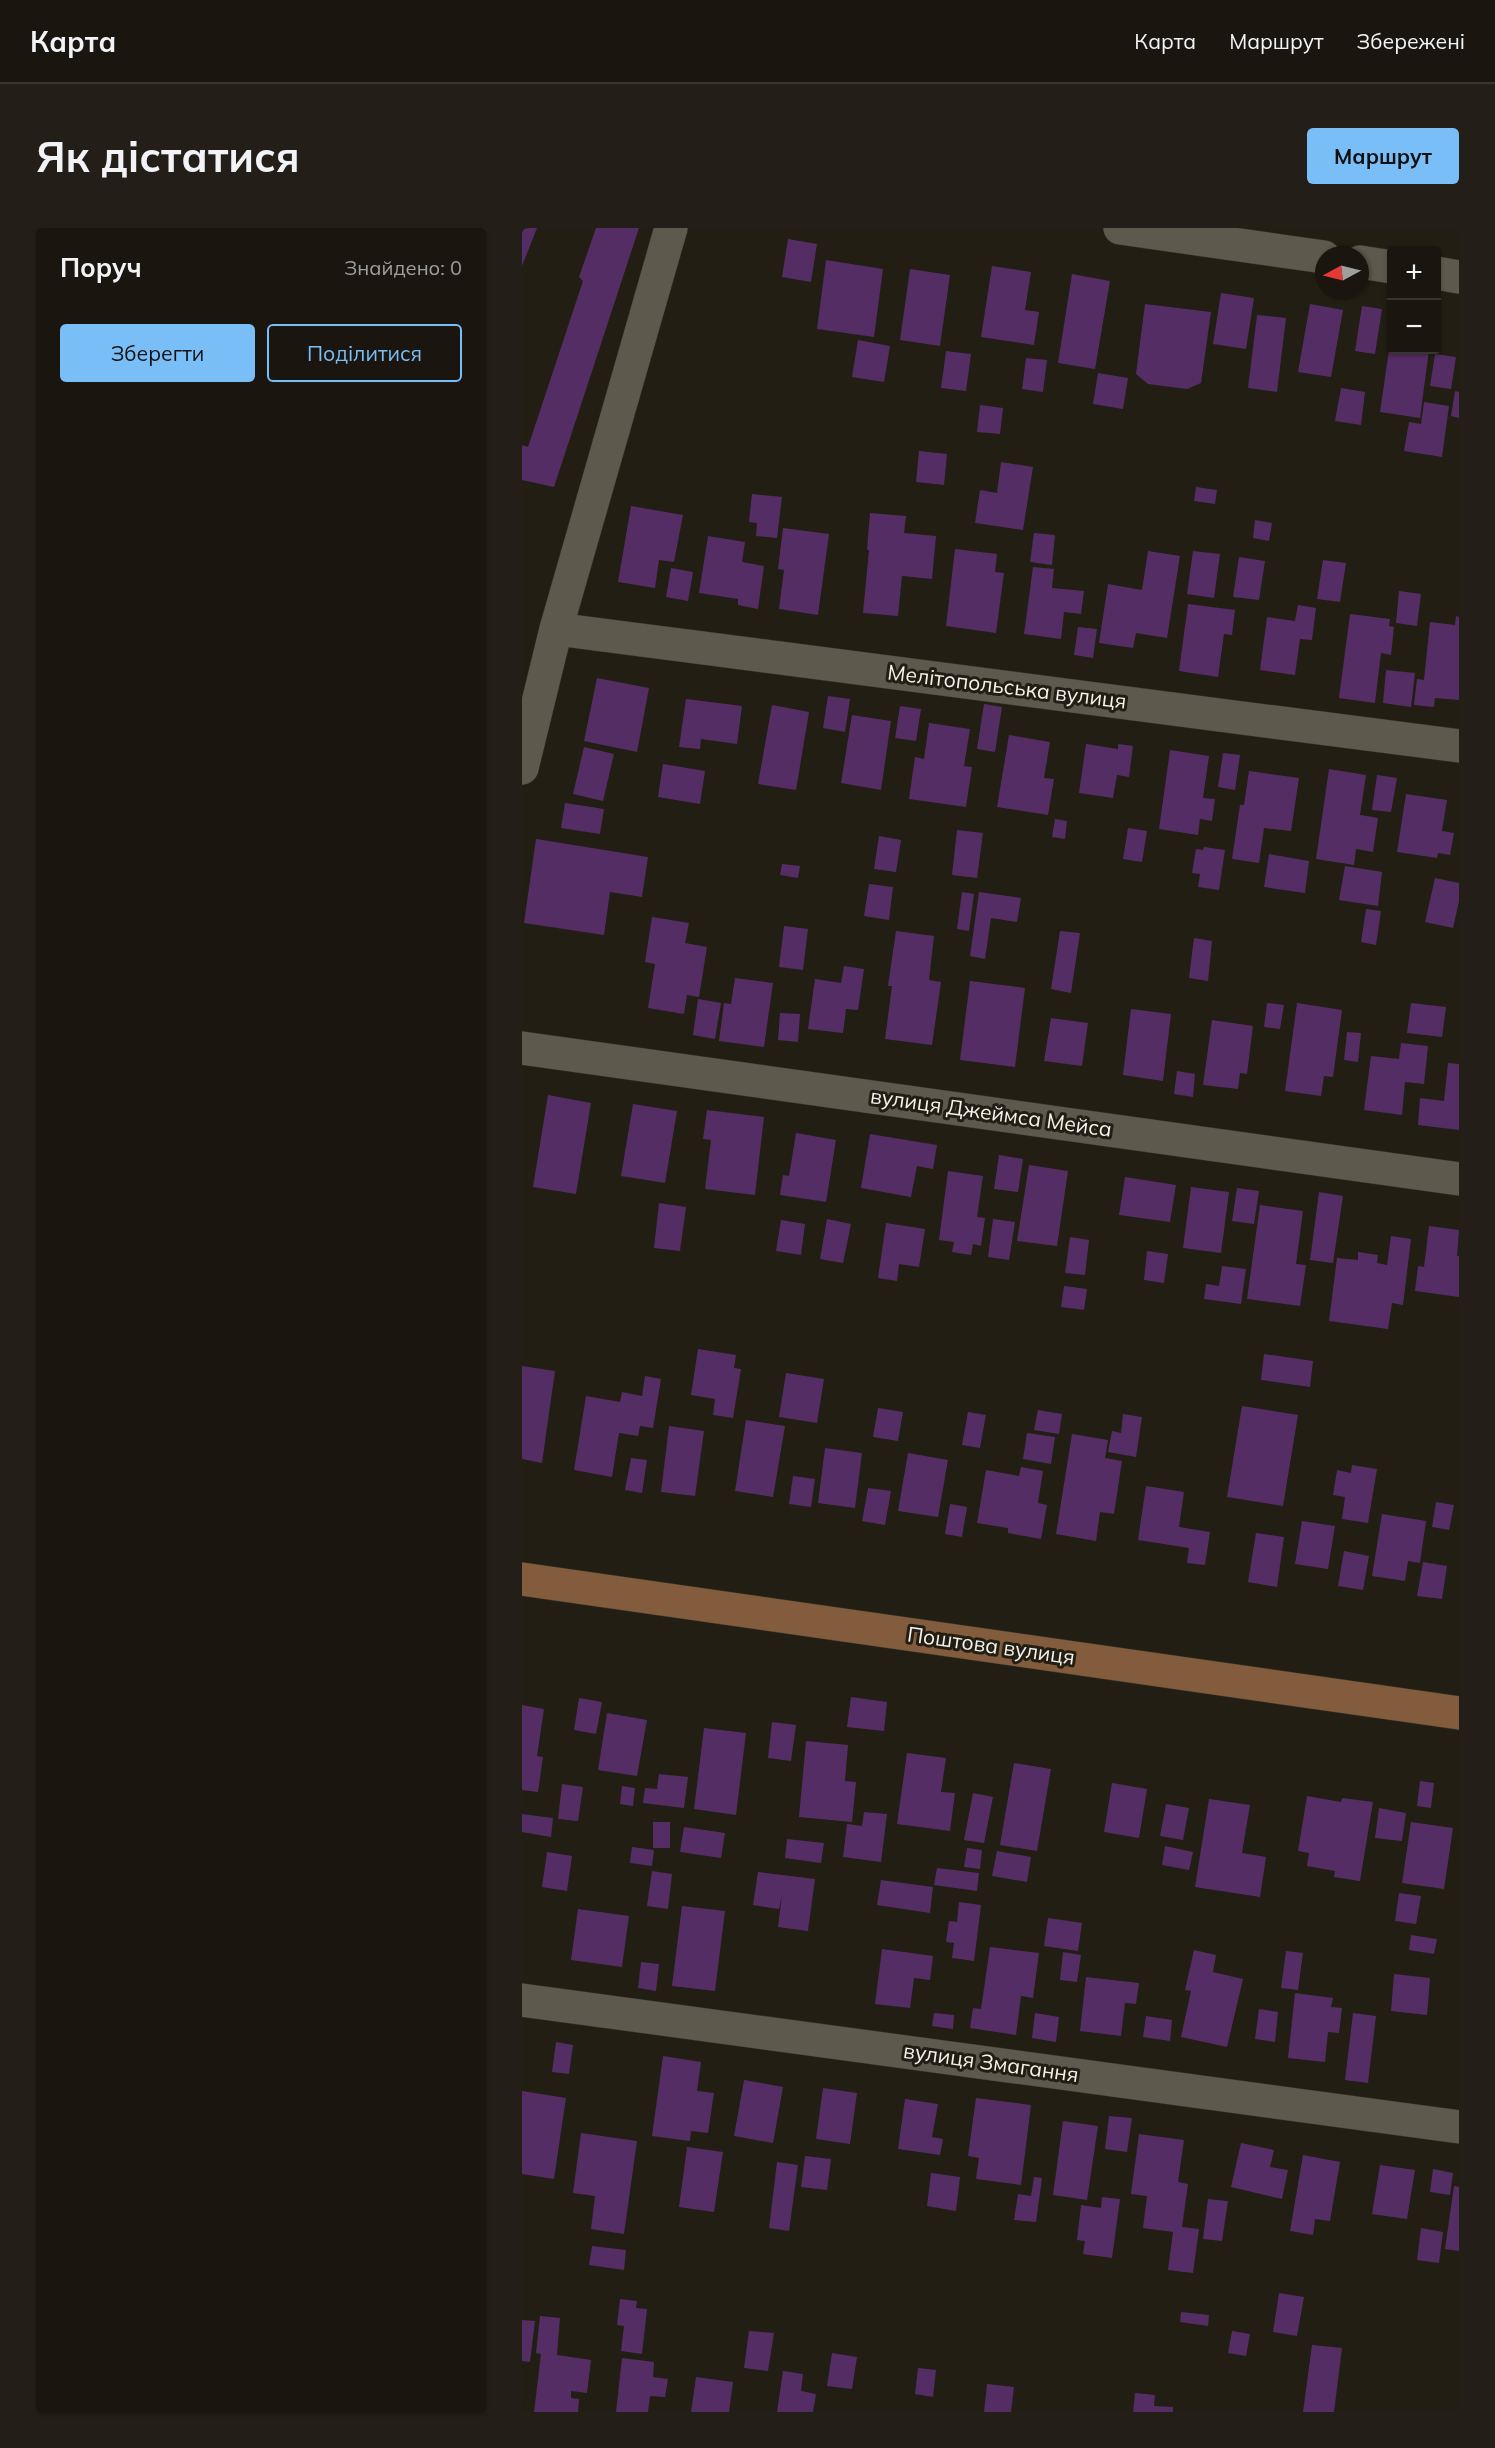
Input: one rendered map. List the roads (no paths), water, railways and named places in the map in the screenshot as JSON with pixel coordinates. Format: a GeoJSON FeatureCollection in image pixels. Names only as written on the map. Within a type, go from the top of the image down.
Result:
{"type":"FeatureCollection","features":[{"type":"Feature","properties":{"kind":"street"},"geometry":{"type":"LineString","coordinates":[[522,768],[556,628],[671,228]]}},
{"type":"Feature","properties":{"kind":"street"},"geometry":{"type":"LineString","coordinates":[[1120,228],[1315,256]]}},
{"type":"Feature","properties":{"kind":"street"},"geometry":{"type":"LineString","coordinates":[[1369,263],[1387,266]]}},
{"type":"Feature","properties":{"kind":"street"},"geometry":{"type":"LineString","coordinates":[[1441,274],[1459,276]]}},
{"type":"Feature","properties":{"kind":"street","name":"Мелітопольська вулиця"},"geometry":{"type":"LineString","coordinates":[[556,628],[1459,746]]}},
{"type":"Feature","properties":{"kind":"street","name":"вулиця Джеймса Мейса"},"geometry":{"type":"LineString","coordinates":[[522,1048],[1459,1179]]}},
{"type":"Feature","properties":{"kind":"street","name":"Поштова вулиця"},"geometry":{"type":"LineString","coordinates":[[522,1579],[1459,1713]]}},
{"type":"Feature","properties":{"kind":"street","name":"вулиця Змагання"},"geometry":{"type":"LineString","coordinates":[[522,2000],[1459,2127]]}}]}
